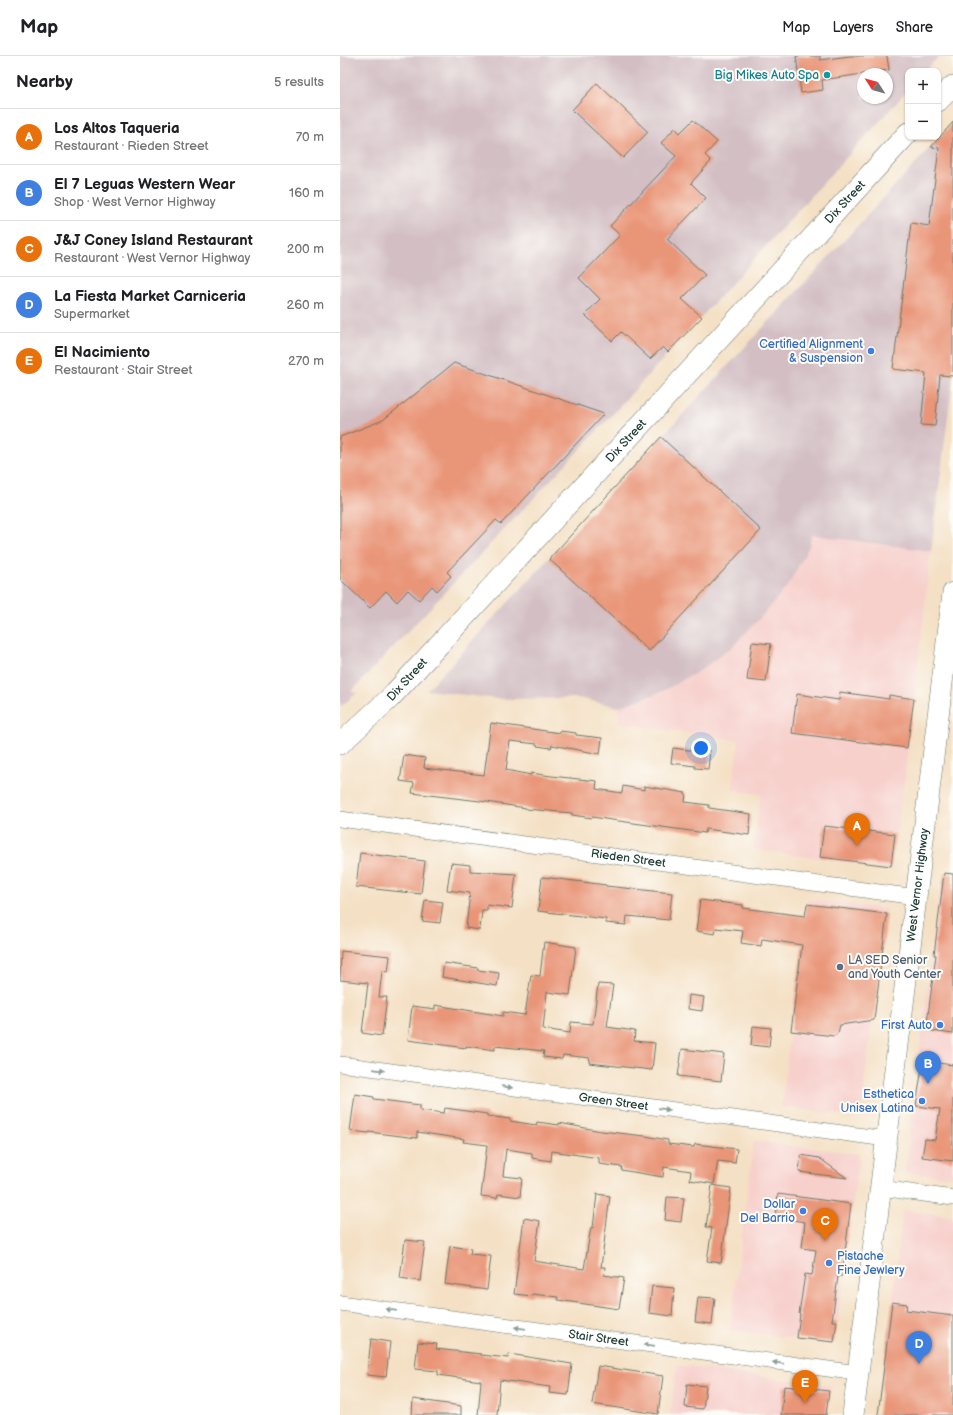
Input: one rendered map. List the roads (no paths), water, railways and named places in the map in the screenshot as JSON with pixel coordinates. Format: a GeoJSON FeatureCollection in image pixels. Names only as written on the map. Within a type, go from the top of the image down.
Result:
{"type":"FeatureCollection","features":[{"type":"Feature","properties":{"kind":"street"},"geometry":{"type":"LineString","coordinates":[[941,98],[953,86]]}},
{"type":"Feature","properties":{"kind":"street","name":"Dix Street"},"geometry":{"type":"LineString","coordinates":[[340,744],[390,698],[905,136]]}},
{"type":"Feature","properties":{"kind":"street","name":"West Vernor Highway"},"geometry":{"type":"LineString","coordinates":[[853,1415],[916,897],[951,631],[953,593]]}},
{"type":"Feature","properties":{"kind":"street","name":"Rieden Street"},"geometry":{"type":"LineString","coordinates":[[340,819],[916,897]]}},
{"type":"Feature","properties":{"kind":"street","name":"Green Street"},"geometry":{"type":"LineString","coordinates":[[340,1064],[886,1140]]}},
{"type":"Feature","properties":{"kind":"street"},"geometry":{"type":"LineString","coordinates":[[880,1188],[953,1198]]}},
{"type":"Feature","properties":{"kind":"street","name":"Stair Street"},"geometry":{"type":"LineString","coordinates":[[340,1303],[858,1374]]}},
{"type":"Feature","properties":{"kind":"place","name":"Big Mikes Auto Spa"},"geometry":{"type":"Point","coordinates":[827,75]}},
{"type":"Feature","properties":{"kind":"place","name":"Certified Alignment & Suspension"},"geometry":{"type":"Point","coordinates":[871,351]}},
{"type":"Feature","properties":{"kind":"place","name":"Los Altos Taqueria"},"geometry":{"type":"Point","coordinates":[857,846]}},
{"type":"Feature","properties":{"kind":"place","name":"LA SED Senior and Youth Center"},"geometry":{"type":"Point","coordinates":[840,967]}},
{"type":"Feature","properties":{"kind":"place","name":"First Auto"},"geometry":{"type":"Point","coordinates":[940,1025]}},
{"type":"Feature","properties":{"kind":"place","name":"El 7 Leguas Western Wear"},"geometry":{"type":"Point","coordinates":[928,1084]}},
{"type":"Feature","properties":{"kind":"place","name":"Esthetica Unisex Latina"},"geometry":{"type":"Point","coordinates":[922,1101]}},
{"type":"Feature","properties":{"kind":"place","name":"Dollar Del Barrio"},"geometry":{"type":"Point","coordinates":[803,1211]}},
{"type":"Feature","properties":{"kind":"place","name":"J&J Coney Island Restaurant"},"geometry":{"type":"Point","coordinates":[825,1241]}},
{"type":"Feature","properties":{"kind":"place","name":"Pistache Fine Jewlery"},"geometry":{"type":"Point","coordinates":[829,1263]}},
{"type":"Feature","properties":{"kind":"place","name":"La Fiesta Market Carniceria"},"geometry":{"type":"Point","coordinates":[919,1364]}},
{"type":"Feature","properties":{"kind":"place","name":"El Nacimiento"},"geometry":{"type":"Point","coordinates":[805,1403]}}]}
